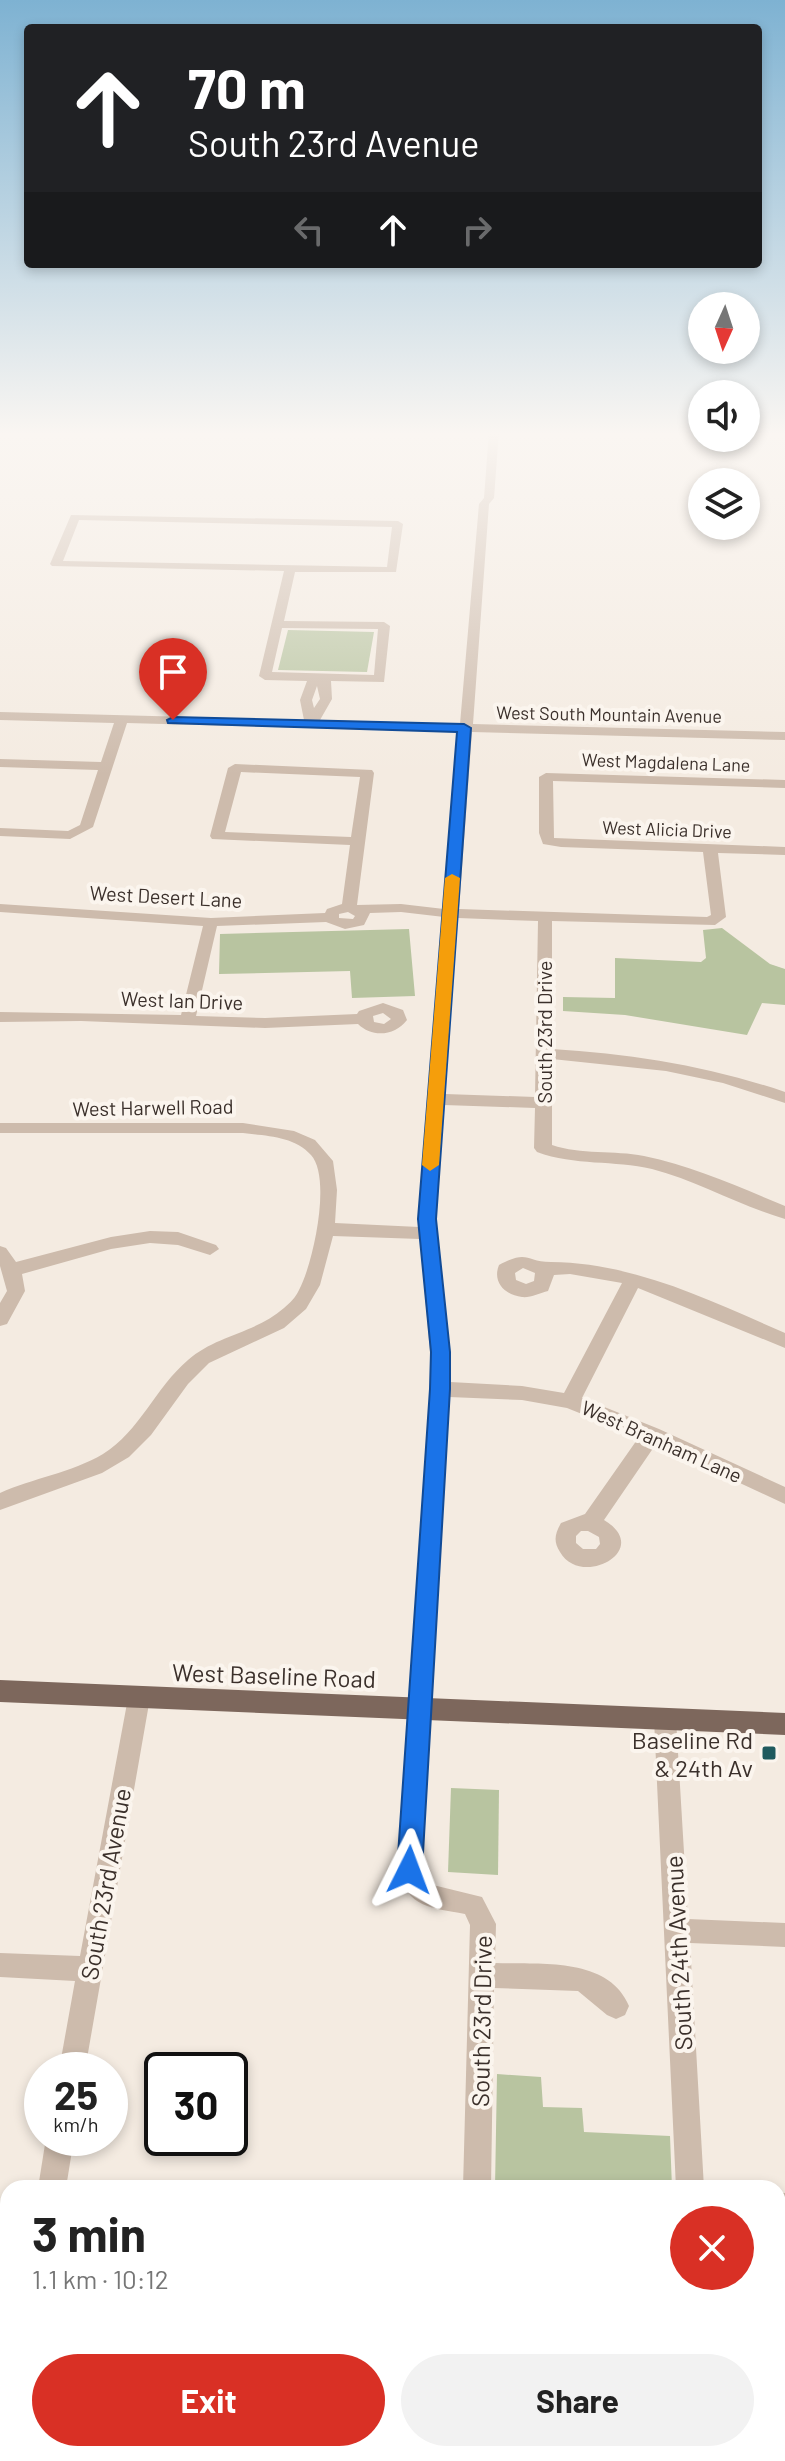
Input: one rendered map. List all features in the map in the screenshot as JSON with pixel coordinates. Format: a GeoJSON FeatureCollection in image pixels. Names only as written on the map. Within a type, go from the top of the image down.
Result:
{"type":"FeatureCollection","features":[{"type":"Feature","properties":{"kind":"main road","name":"West Baseline Road"},"geometry":{"type":"LineString","coordinates":[[0,1691],[785,1724]]}},
{"type":"Feature","properties":{"kind":"street"},"geometry":{"type":"LineString","coordinates":[[63,546],[56,564],[392,570],[395,546]]}},
{"type":"Feature","properties":{"kind":"street"},"geometry":{"type":"LineString","coordinates":[[418,1709],[429,1588],[440,1389],[437,1315],[427,1228],[480,546]]}},
{"type":"Feature","properties":{"kind":"street"},"geometry":{"type":"LineString","coordinates":[[277,624],[384,626],[380,679],[265,676],[277,624],[290,569]]}},
{"type":"Feature","properties":{"kind":"street"},"geometry":{"type":"LineString","coordinates":[[311,724],[326,699],[320,678]]}},
{"type":"Feature","properties":{"kind":"street","name":"West South Mountain Avenue"},"geometry":{"type":"LineString","coordinates":[[0,716],[785,736]]}},
{"type":"Feature","properties":{"kind":"street"},"geometry":{"type":"LineString","coordinates":[[0,832],[70,835],[86,827],[122,719]]}},
{"type":"Feature","properties":{"kind":"street"},"geometry":{"type":"LineString","coordinates":[[0,763],[107,766]]}},
{"type":"Feature","properties":{"kind":"street"},"geometry":{"type":"LineString","coordinates":[[358,841],[217,836],[235,768],[367,773],[358,841],[356,912],[710,922],[719,917],[710,848]]}},
{"type":"Feature","properties":{"kind":"street","name":"West Magdalena Lane"},"geometry":{"type":"LineString","coordinates":[[548,841],[546,777],[785,784]]}},
{"type":"Feature","properties":{"kind":"street","name":"West Alicia Drive"},"geometry":{"type":"LineString","coordinates":[[548,841],[785,851]]}},
{"type":"Feature","properties":{"kind":"street","name":"West Desert Lane"},"geometry":{"type":"LineString","coordinates":[[0,908],[211,922],[331,917],[335,910],[356,912]]}},
{"type":"Feature","properties":{"kind":"street","name":"South 23rd Drive"},"geometry":{"type":"LineString","coordinates":[[545,915],[543,1148],[557,1154],[643,1161],[692,1174],[785,1213]]}},
{"type":"Feature","properties":{"kind":"street"},"geometry":{"type":"LineString","coordinates":[[187,1022],[211,922]]}},
{"type":"Feature","properties":{"kind":"street","name":"West Ian Drive"},"geometry":{"type":"LineString","coordinates":[[0,1017],[81,1016],[187,1022],[363,1019]]}},
{"type":"Feature","properties":{"kind":"street"},"geometry":{"type":"LineString","coordinates":[[544,1054],[677,1067],[756,1087],[785,1098]]}},
{"type":"Feature","properties":{"kind":"street"},"geometry":{"type":"LineString","coordinates":[[435,1099],[544,1103]]}},
{"type":"Feature","properties":{"kind":"street","name":"West Harwell Road"},"geometry":{"type":"LineString","coordinates":[[0,1128],[243,1128],[280,1132],[305,1142],[323,1160],[329,1184],[324,1224]]}},
{"type":"Feature","properties":{"kind":"street"},"geometry":{"type":"LineString","coordinates":[[0,1502],[106,1462],[132,1444],[172,1386],[196,1363],[286,1317],[305,1297],[317,1267],[324,1224],[427,1228]]}},
{"type":"Feature","properties":{"kind":"street"},"geometry":{"type":"LineString","coordinates":[[12,1270],[126,1241],[163,1236],[184,1239],[210,1249]]}},
{"type":"Feature","properties":{"kind":"street"},"geometry":{"type":"LineString","coordinates":[[0,1252],[12,1270],[16,1291],[0,1319]]}},
{"type":"Feature","properties":{"kind":"street"},"geometry":{"type":"LineString","coordinates":[[542,1269],[571,1268],[633,1280],[672,1292],[784,1339]]}},
{"type":"Feature","properties":{"kind":"street"},"geometry":{"type":"LineString","coordinates":[[570,1401],[633,1280]]}},
{"type":"Feature","properties":{"kind":"street","name":"West Branham Lane"},"geometry":{"type":"LineString","coordinates":[[440,1389],[522,1393],[570,1401],[652,1434],[785,1496]]}},
{"type":"Feature","properties":{"kind":"street"},"geometry":{"type":"LineString","coordinates":[[591,1522],[652,1434]]}},
{"type":"Feature","properties":{"kind":"street","name":"South 23rd Avenue"},"geometry":{"type":"LineString","coordinates":[[75,2052],[139,1698]]}},
{"type":"Feature","properties":{"kind":"street","name":"South 23rd Drive"},"geometry":{"type":"LineString","coordinates":[[418,1709],[410,1876],[423,1894],[469,1903],[476,1908],[483,1924],[477,2180]]}},
{"type":"Feature","properties":{"kind":"street","name":"South 24th Avenue"},"geometry":{"type":"LineString","coordinates":[[665,1719],[690,2180]]}},
{"type":"Feature","properties":{"kind":"street"},"geometry":{"type":"LineString","coordinates":[[677,1930],[785,1935]]}},
{"type":"Feature","properties":{"kind":"street"},"geometry":{"type":"LineString","coordinates":[[0,1965],[90,1969]]}},
{"type":"Feature","properties":{"kind":"street"},"geometry":{"type":"LineString","coordinates":[[482,1975],[578,1979],[590,1983],[616,2006]]}},
{"type":"Feature","properties":{"kind":"street"},"geometry":{"type":"LineString","coordinates":[[53,2180],[57,2156]]}},
{"type":"Feature","properties":{"kind":"green space"},"geometry":{"type":"Polygon","coordinates":[[[288,630],[374,632],[367,672],[278,670],[288,630]]]}},
{"type":"Feature","properties":{"kind":"green space"},"geometry":{"type":"Polygon","coordinates":[[[722,928],[770,964],[785,969],[785,1005],[762,1003],[747,1035],[625,1015],[563,1011],[563,997],[615,998],[615,958],[701,962],[706,958],[703,930],[722,928]]]}},
{"type":"Feature","properties":{"kind":"green space"},"geometry":{"type":"Polygon","coordinates":[[[409,929],[415,996],[352,998],[350,971],[219,974],[220,934],[409,929]]]}},
{"type":"Feature","properties":{"kind":"green space"},"geometry":{"type":"Polygon","coordinates":[[[451,1788],[499,1790],[498,1875],[448,1872],[451,1788]]]}},
{"type":"Feature","properties":{"kind":"green space"},"geometry":{"type":"Polygon","coordinates":[[[497,2074],[541,2077],[543,2107],[582,2108],[584,2132],[670,2136],[672,2180],[495,2180],[497,2074]]]}},
{"type":"Feature","properties":{"kind":"slow traffic"},"geometry":{"type":"LineString","coordinates":[[430,1165],[452,878]]}},
{"type":"Feature","properties":{"kind":"place","name":"Baseline Rd & 24th Av"},"geometry":{"type":"Point","coordinates":[769,1753]}},
{"type":"Feature","properties":{"kind":"route"},"geometry":{"type":"LineString","coordinates":[[173,720],[464,728],[426,1228],[437,1315],[440,1389],[409,1870]]}}]}
